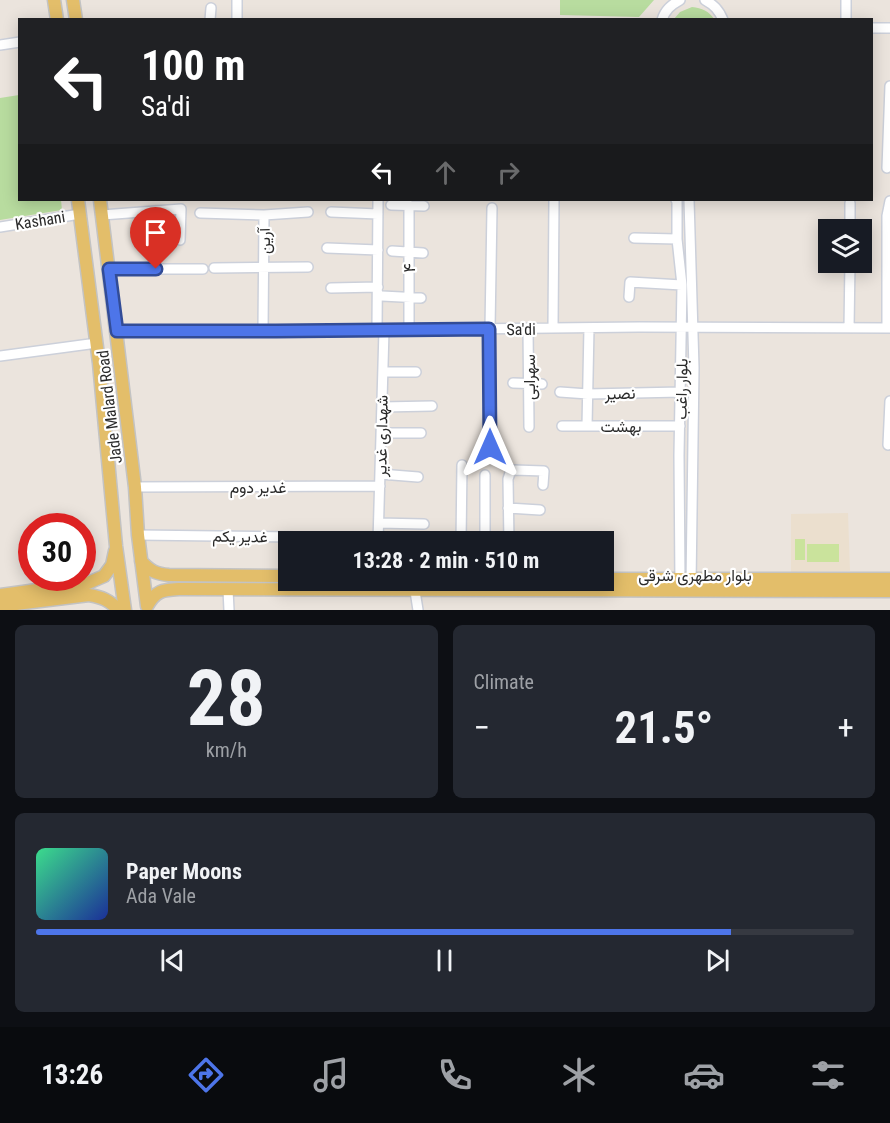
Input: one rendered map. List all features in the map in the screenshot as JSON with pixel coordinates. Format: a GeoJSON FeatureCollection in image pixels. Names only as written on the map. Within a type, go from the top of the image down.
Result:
{"type":"FeatureCollection","features":[{"type":"Feature","properties":{"kind":"main road"},"geometry":{"type":"LineString","coordinates":[[54,0],[57,18]]}},
{"type":"Feature","properties":{"kind":"main road"},"geometry":{"type":"LineString","coordinates":[[73,0],[76,18]]}},
{"type":"Feature","properties":{"kind":"main road","name":"Jade Malard Road"},"geometry":{"type":"LineString","coordinates":[[78,201],[97,343],[116,546],[125,610]]}},
{"type":"Feature","properties":{"kind":"main road","name":"Jade Malard Road"},"geometry":{"type":"LineString","coordinates":[[100,201],[148,608]]}},
{"type":"Feature","properties":{"kind":"main road"},"geometry":{"type":"LineString","coordinates":[[99,363],[107,374],[116,373],[121,364]]}},
{"type":"Feature","properties":{"kind":"main road"},"geometry":{"type":"LineString","coordinates":[[103,412],[108,398],[113,395],[122,402],[127,415]]}},
{"type":"Feature","properties":{"kind":"main road"},"geometry":{"type":"LineString","coordinates":[[96,582],[112,565],[116,546]]}},
{"type":"Feature","properties":{"kind":"main road"},"geometry":{"type":"LineString","coordinates":[[141,561],[149,570],[159,574],[278,576]]}},
{"type":"Feature","properties":{"kind":"main road"},"geometry":{"type":"LineString","coordinates":[[180,576],[176,580],[176,586],[180,589]]}},
{"type":"Feature","properties":{"kind":"main road","name":"بلوار مطهری شرقی"},"geometry":{"type":"LineString","coordinates":[[614,587],[890,579]]}},
{"type":"Feature","properties":{"kind":"main road","name":"بلوار مطهری شرقی"},"geometry":{"type":"LineString","coordinates":[[614,580],[685,585],[890,591]]}},
{"type":"Feature","properties":{"kind":"main road","name":"بلوار مطهری شرقی"},"geometry":{"type":"LineString","coordinates":[[148,608],[152,597],[165,590],[278,590]]}},
{"type":"Feature","properties":{"kind":"main road"},"geometry":{"type":"LineString","coordinates":[[0,595],[59,591]]}},
{"type":"Feature","properties":{"kind":"main road"},"geometry":{"type":"LineString","coordinates":[[0,606],[78,591]]}},
{"type":"Feature","properties":{"kind":"main road"},"geometry":{"type":"LineString","coordinates":[[91,591],[112,603],[118,610]]}},
{"type":"Feature","properties":{"kind":"street"},"geometry":{"type":"LineString","coordinates":[[237,0],[237,18]]}},
{"type":"Feature","properties":{"kind":"street"},"geometry":{"type":"LineString","coordinates":[[846,0],[846,18]]}},
{"type":"Feature","properties":{"kind":"street"},"geometry":{"type":"LineString","coordinates":[[661,17],[676,1]]}},
{"type":"Feature","properties":{"kind":"street"},"geometry":{"type":"LineString","coordinates":[[708,1],[723,17]]}},
{"type":"Feature","properties":{"kind":"street"},"geometry":{"type":"LineString","coordinates":[[210,18],[211,8]]}},
{"type":"Feature","properties":{"kind":"street"},"geometry":{"type":"LineString","coordinates":[[873,28],[890,28]]}},
{"type":"Feature","properties":{"kind":"street"},"geometry":{"type":"LineString","coordinates":[[0,45],[18,42]]}},
{"type":"Feature","properties":{"kind":"street"},"geometry":{"type":"LineString","coordinates":[[887,168],[890,86]]}},
{"type":"Feature","properties":{"kind":"street","name":"شهداری غدیر"},"geometry":{"type":"LineString","coordinates":[[378,201],[383,372],[379,531]]}},
{"type":"Feature","properties":{"kind":"street"},"geometry":{"type":"LineString","coordinates":[[553,328],[554,201]]}},
{"type":"Feature","properties":{"kind":"street","name":"بلوار راغب"},"geometry":{"type":"LineString","coordinates":[[676,201],[682,285],[680,426],[685,585]]}},
{"type":"Feature","properties":{"kind":"street","name":"بلوار راغب"},"geometry":{"type":"LineString","coordinates":[[685,585],[694,368],[689,201]]}},
{"type":"Feature","properties":{"kind":"street"},"geometry":{"type":"LineString","coordinates":[[889,328],[887,216],[890,201]]}},
{"type":"Feature","properties":{"kind":"street"},"geometry":{"type":"LineString","coordinates":[[850,203],[850,219]]}},
{"type":"Feature","properties":{"kind":"street"},"geometry":{"type":"LineString","coordinates":[[391,205],[424,206]]}},
{"type":"Feature","properties":{"kind":"street","name":"۴"},"geometry":{"type":"LineString","coordinates":[[409,330],[410,205]]}},
{"type":"Feature","properties":{"kind":"street"},"geometry":{"type":"LineString","coordinates":[[490,447],[489,329],[492,208]]}},
{"type":"Feature","properties":{"kind":"street"},"geometry":{"type":"LineString","coordinates":[[102,215],[181,209],[180,240]]}},
{"type":"Feature","properties":{"kind":"street"},"geometry":{"type":"LineString","coordinates":[[264,215],[308,212]]}},
{"type":"Feature","properties":{"kind":"street"},"geometry":{"type":"LineString","coordinates":[[330,212],[378,214]]}},
{"type":"Feature","properties":{"kind":"street","name":"آرین"},"geometry":{"type":"LineString","coordinates":[[200,213],[264,215],[263,331]]}},
{"type":"Feature","properties":{"kind":"street","name":"Kashani"},"geometry":{"type":"LineString","coordinates":[[0,227],[80,214]]}},
{"type":"Feature","properties":{"kind":"street"},"geometry":{"type":"LineString","coordinates":[[634,238],[677,239]]}},
{"type":"Feature","properties":{"kind":"street"},"geometry":{"type":"LineString","coordinates":[[327,248],[378,250]]}},
{"type":"Feature","properties":{"kind":"street"},"geometry":{"type":"LineString","coordinates":[[392,251],[423,253]]}},
{"type":"Feature","properties":{"kind":"street"},"geometry":{"type":"LineString","coordinates":[[214,268],[308,267]]}},
{"type":"Feature","properties":{"kind":"street"},"geometry":{"type":"LineString","coordinates":[[109,269],[203,269]]}},
{"type":"Feature","properties":{"kind":"street"},"geometry":{"type":"LineString","coordinates":[[849,328],[850,273]]}},
{"type":"Feature","properties":{"kind":"street"},"geometry":{"type":"LineString","coordinates":[[630,297],[630,282],[682,285]]}},
{"type":"Feature","properties":{"kind":"street"},"geometry":{"type":"LineString","coordinates":[[331,288],[421,298]]}},
{"type":"Feature","properties":{"kind":"street","name":"Sa'di"},"geometry":{"type":"LineString","coordinates":[[117,331],[682,327],[889,328]]}},
{"type":"Feature","properties":{"kind":"street","name":"سهرابی"},"geometry":{"type":"LineString","coordinates":[[528,328],[529,427]]}},
{"type":"Feature","properties":{"kind":"street"},"geometry":{"type":"LineString","coordinates":[[587,426],[589,328]]}},
{"type":"Feature","properties":{"kind":"street"},"geometry":{"type":"LineString","coordinates":[[0,356],[97,343]]}},
{"type":"Feature","properties":{"kind":"street"},"geometry":{"type":"LineString","coordinates":[[383,372],[416,372]]}},
{"type":"Feature","properties":{"kind":"street"},"geometry":{"type":"LineString","coordinates":[[513,383],[542,384]]}},
{"type":"Feature","properties":{"kind":"street","name":"نصیر"},"geometry":{"type":"LineString","coordinates":[[560,393],[681,392]]}},
{"type":"Feature","properties":{"kind":"street"},"geometry":{"type":"LineString","coordinates":[[888,444],[890,401]]}},
{"type":"Feature","properties":{"kind":"street"},"geometry":{"type":"LineString","coordinates":[[382,408],[432,406]]}},
{"type":"Feature","properties":{"kind":"street","name":"بهشت"},"geometry":{"type":"LineString","coordinates":[[562,426],[680,426]]}},
{"type":"Feature","properties":{"kind":"street"},"geometry":{"type":"LineString","coordinates":[[381,433],[421,433]]}},
{"type":"Feature","properties":{"kind":"street"},"geometry":{"type":"LineString","coordinates":[[461,531],[462,465]]}},
{"type":"Feature","properties":{"kind":"street"},"geometry":{"type":"LineString","coordinates":[[509,531],[508,479],[510,473],[544,471],[543,485]]}},
{"type":"Feature","properties":{"kind":"street"},"geometry":{"type":"LineString","coordinates":[[380,474],[418,477]]}},
{"type":"Feature","properties":{"kind":"street"},"geometry":{"type":"LineString","coordinates":[[485,475],[485,531]]}},
{"type":"Feature","properties":{"kind":"street","name":"غدیر دوم"},"geometry":{"type":"LineString","coordinates":[[135,487],[380,486]]}},
{"type":"Feature","properties":{"kind":"street"},"geometry":{"type":"LineString","coordinates":[[508,508],[540,510]]}},
{"type":"Feature","properties":{"kind":"street"},"geometry":{"type":"LineString","coordinates":[[379,523],[424,524]]}},
{"type":"Feature","properties":{"kind":"street","name":"غدیر یکم"},"geometry":{"type":"LineString","coordinates":[[138,535],[278,538]]}},
{"type":"Feature","properties":{"kind":"street"},"geometry":{"type":"LineString","coordinates":[[228,590],[229,610]]}},
{"type":"Feature","properties":{"kind":"street"},"geometry":{"type":"LineString","coordinates":[[415,591],[418,610]]}},
{"type":"Feature","properties":{"kind":"shaded area"},"geometry":{"type":"Polygon","coordinates":[[[848,513],[850,571],[791,572],[791,514],[848,513]]]}},
{"type":"Feature","properties":{"kind":"green space"},"geometry":{"type":"Polygon","coordinates":[[[560,0],[654,0],[639,17],[560,15],[560,0]]]}},
{"type":"Feature","properties":{"kind":"green space"},"geometry":{"type":"Polygon","coordinates":[[[692,7],[699,8],[705,10],[713,18],[675,18],[680,12],[692,7]]]}},
{"type":"Feature","properties":{"kind":"green space"},"geometry":{"type":"Polygon","coordinates":[[[18,95],[18,201],[61,201],[62,210],[0,220],[0,98],[18,95]]]}},
{"type":"Feature","properties":{"kind":"green space"},"geometry":{"type":"Polygon","coordinates":[[[795,539],[805,539],[805,560],[795,560],[795,539]]]}},
{"type":"Feature","properties":{"kind":"green space"},"geometry":{"type":"Polygon","coordinates":[[[807,544],[839,544],[839,562],[807,562],[807,544]]]}},
{"type":"Feature","properties":{"kind":"route"},"geometry":{"type":"LineString","coordinates":[[156,269],[109,269],[117,331],[489,329],[490,447]]}}]}
